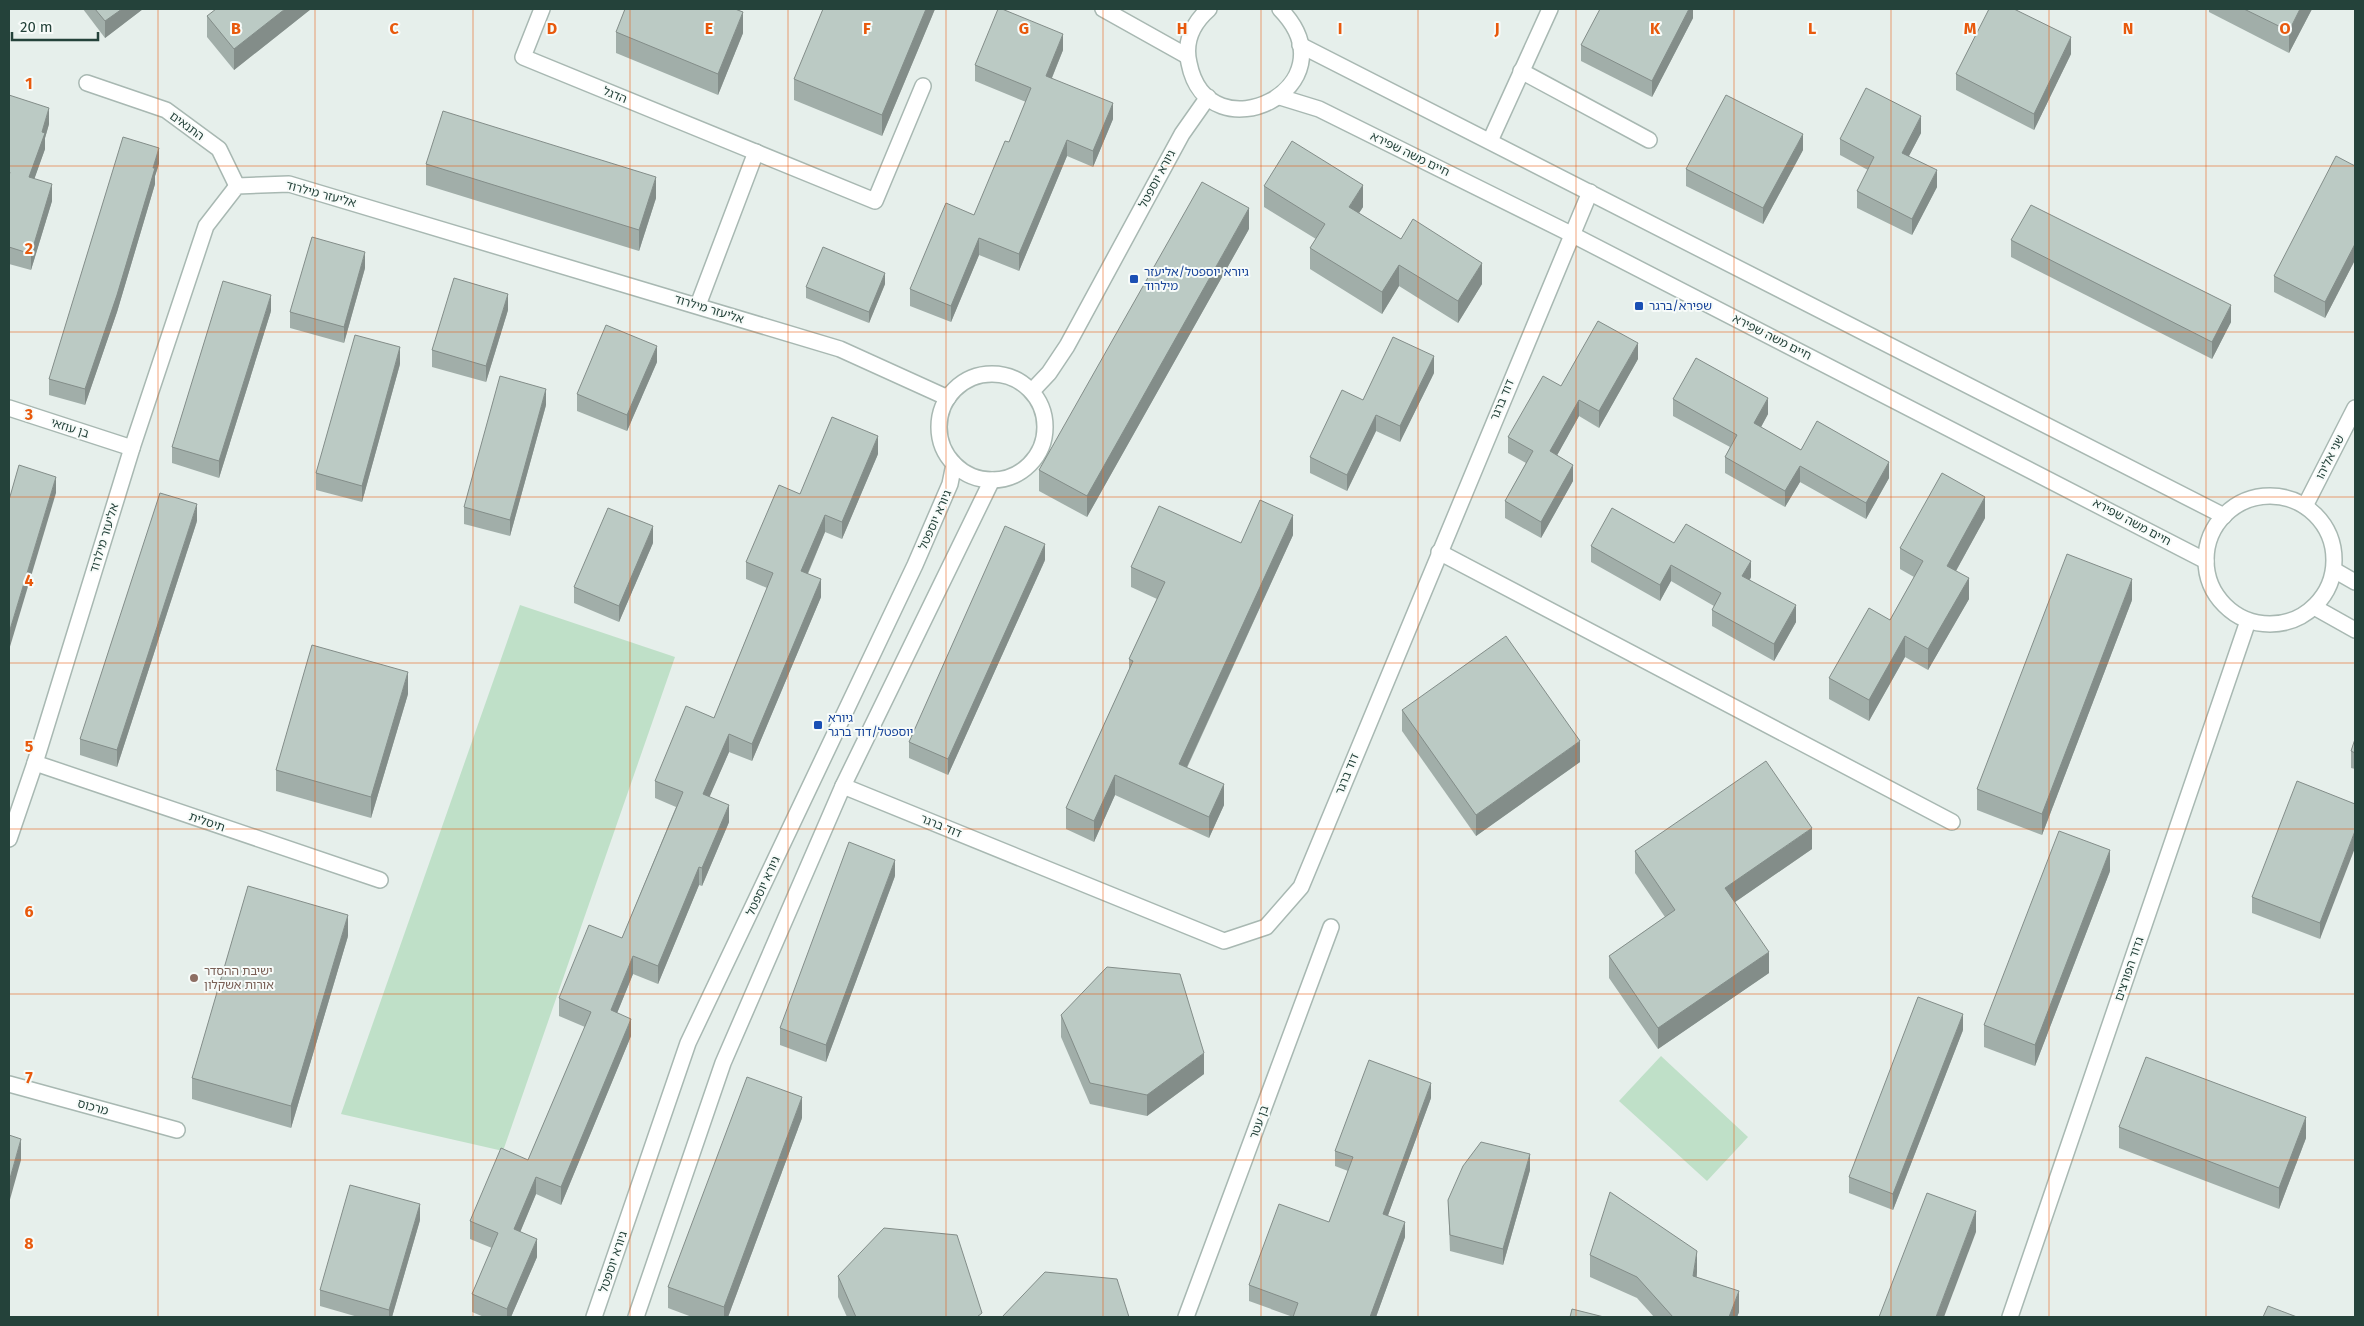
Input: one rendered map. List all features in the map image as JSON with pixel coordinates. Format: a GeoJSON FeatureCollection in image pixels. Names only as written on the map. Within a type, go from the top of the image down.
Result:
{"type":"FeatureCollection","features":[{"type":"Feature","properties":{"kind":"street","name":"הדגל"},"geometry":{"type":"LineString","coordinates":[[542,9],[522,57],[875,201],[923,86]]}},
{"type":"Feature","properties":{"kind":"street"},"geometry":{"type":"LineString","coordinates":[[1104,9],[1187,56]]}},
{"type":"Feature","properties":{"kind":"street"},"geometry":{"type":"LineString","coordinates":[[1209,9],[1193,28],[1188,42],[1187,56],[1190,72],[1197,86],[1208,97],[1221,105],[1236,109],[1259,107],[1280,97],[1297,74],[1300,60],[1297,31],[1290,19],[1280,9]]}},
{"type":"Feature","properties":{"kind":"street"},"geometry":{"type":"LineString","coordinates":[[1490,141],[1550,9]]}},
{"type":"Feature","properties":{"kind":"street"},"geometry":{"type":"LineString","coordinates":[[1300,46],[2224,516]]}},
{"type":"Feature","properties":{"kind":"street"},"geometry":{"type":"LineString","coordinates":[[1521,71],[1649,140]]}},
{"type":"Feature","properties":{"kind":"street","name":"התנאים"},"geometry":{"type":"LineString","coordinates":[[87,84],[166,110],[219,149],[237,186]]}},
{"type":"Feature","properties":{"kind":"street","name":"גיורא יוספטל"},"geometry":{"type":"LineString","coordinates":[[1032,391],[1049,373],[1067,346],[1182,134],[1208,97]]}},
{"type":"Feature","properties":{"kind":"street","name":"חיים משה שפירא"},"geometry":{"type":"LineString","coordinates":[[1280,97],[1319,109],[1571,234],[2206,561]]}},
{"type":"Feature","properties":{"kind":"street"},"geometry":{"type":"LineString","coordinates":[[698,305],[756,152]]}},
{"type":"Feature","properties":{"kind":"street","name":"אליעזר מילרוד"},"geometry":{"type":"LineString","coordinates":[[9,839],[35,763],[132,448],[206,226],[237,186],[289,184],[698,305],[840,348],[948,398]]}},
{"type":"Feature","properties":{"kind":"street","name":"דוד ברגר"},"geometry":{"type":"LineString","coordinates":[[842,786],[1224,941],[1266,927],[1301,887],[1590,192]]}},
{"type":"Feature","properties":{"kind":"street"},"geometry":{"type":"LineString","coordinates":[[988,374],[1004,375],[1019,381],[1032,391],[1041,406],[1045,422],[1044,440],[1037,456],[1025,469],[1010,477],[992,480],[965,473],[954,464],[946,453],[941,440],[939,425],[942,411],[948,398],[958,386],[972,378],[988,374]]}},
{"type":"Feature","properties":{"kind":"street","name":"בן עוזאי"},"geometry":{"type":"LineString","coordinates":[[9,408],[132,448]]}},
{"type":"Feature","properties":{"kind":"street","name":"שני אליהו"},"geometry":{"type":"LineString","coordinates":[[2305,506],[2355,408]]}},
{"type":"Feature","properties":{"kind":"street","name":"גיורא יוספטל"},"geometry":{"type":"LineString","coordinates":[[594,1317],[688,1043],[915,565],[950,484],[954,464]]}},
{"type":"Feature","properties":{"kind":"street"},"geometry":{"type":"LineString","coordinates":[[636,1317],[722,1062],[842,786],[992,480]]}},
{"type":"Feature","properties":{"kind":"street"},"geometry":{"type":"LineString","coordinates":[[2272,496],[2289,499],[2305,506],[2319,518],[2329,534],[2334,551],[2334,570],[2330,584],[2314,607],[2299,617],[2283,623],[2266,624],[2248,621],[2231,612],[2218,598],[2209,580],[2206,561],[2210,537],[2224,516],[2237,505],[2254,498],[2272,496]]}},
{"type":"Feature","properties":{"kind":"street"},"geometry":{"type":"LineString","coordinates":[[1439,552],[1952,822]]}},
{"type":"Feature","properties":{"kind":"street"},"geometry":{"type":"LineString","coordinates":[[2334,570],[2355,582]]}},
{"type":"Feature","properties":{"kind":"street"},"geometry":{"type":"LineString","coordinates":[[2314,607],[2355,630]]}},
{"type":"Feature","properties":{"kind":"street","name":"גדוד הפורצים"},"geometry":{"type":"LineString","coordinates":[[2010,1317],[2248,621]]}},
{"type":"Feature","properties":{"kind":"street","name":"תיסלית"},"geometry":{"type":"LineString","coordinates":[[35,763],[380,880]]}},
{"type":"Feature","properties":{"kind":"street","name":"בן עטר"},"geometry":{"type":"LineString","coordinates":[[1186,1317],[1331,927]]}},
{"type":"Feature","properties":{"kind":"street","name":"מרכוס"},"geometry":{"type":"LineString","coordinates":[[9,1084],[177,1130]]}},
{"type":"Feature","properties":{"kind":"green space"},"geometry":{"type":"Polygon","coordinates":[[[520,605],[675,657],[503,1151],[341,1114],[520,605]]]}},
{"type":"Feature","properties":{"kind":"green space"},"geometry":{"type":"Polygon","coordinates":[[[1661,1056],[1748,1137],[1707,1181],[1619,1101],[1661,1056]]]}},
{"type":"Feature","properties":{"kind":"building"},"geometry":{"type":"Polygon","coordinates":[[[95,9],[122,9],[105,21],[95,9]]]}},
{"type":"Feature","properties":{"kind":"building"},"geometry":{"type":"Polygon","coordinates":[[[216,9],[285,9],[234,49],[207,16],[216,9]]]}},
{"type":"Feature","properties":{"kind":"building"},"geometry":{"type":"Polygon","coordinates":[[[625,9],[735,9],[743,12],[718,74],[616,32],[625,9]]]}},
{"type":"Feature","properties":{"kind":"building"},"geometry":{"type":"Polygon","coordinates":[[[823,9],[926,9],[882,115],[794,79],[823,9]]]}},
{"type":"Feature","properties":{"kind":"building"},"geometry":{"type":"Polygon","coordinates":[[[998,9],[1063,34],[1046,76],[1113,103],[1093,151],[1067,140],[1019,254],[979,238],[951,306],[910,289],[946,203],[974,215],[1005,141],[1009,142],[1031,88],[975,65],[998,9]]]}},
{"type":"Feature","properties":{"kind":"building"},"geometry":{"type":"Polygon","coordinates":[[[1600,9],[1689,9],[1652,81],[1581,45],[1600,9]]]}},
{"type":"Feature","properties":{"kind":"building"},"geometry":{"type":"Polygon","coordinates":[[[1989,9],[2014,9],[2071,37],[2034,114],[1956,74],[1989,9]]]}},
{"type":"Feature","properties":{"kind":"building"},"geometry":{"type":"Polygon","coordinates":[[[2244,9],[2300,9],[2289,31],[2244,9]]]}},
{"type":"Feature","properties":{"kind":"building"},"geometry":{"type":"Polygon","coordinates":[[[1866,88],[1921,116],[1902,153],[1937,170],[1912,219],[1857,191],[1874,157],[1840,139],[1866,88]]]}},
{"type":"Feature","properties":{"kind":"building"},"geometry":{"type":"Polygon","coordinates":[[[9,95],[49,108],[42,132],[45,133],[29,177],[52,184],[31,254],[9,247],[9,95]]]}},
{"type":"Feature","properties":{"kind":"building"},"geometry":{"type":"Polygon","coordinates":[[[1726,95],[1803,134],[1763,208],[1686,169],[1726,95]]]}},
{"type":"Feature","properties":{"kind":"building"},"geometry":{"type":"Polygon","coordinates":[[[443,111],[656,177],[639,230],[426,164],[443,111]]]}},
{"type":"Feature","properties":{"kind":"building"},"geometry":{"type":"Polygon","coordinates":[[[123,137],[159,148],[153,168],[155,168],[117,295],[85,389],[49,379],[123,137]]]}},
{"type":"Feature","properties":{"kind":"building"},"geometry":{"type":"Polygon","coordinates":[[[1292,141],[1363,185],[1349,207],[1401,239],[1413,219],[1482,263],[1458,301],[1399,265],[1382,292],[1310,248],[1325,224],[1264,186],[1292,141]]]}},
{"type":"Feature","properties":{"kind":"building"},"geometry":{"type":"Polygon","coordinates":[[[2336,156],[2355,166],[2355,244],[2325,302],[2274,276],[2336,156]]]}},
{"type":"Feature","properties":{"kind":"building"},"geometry":{"type":"Polygon","coordinates":[[[1202,182],[1249,208],[1087,496],[1039,470],[1202,182]]]}},
{"type":"Feature","properties":{"kind":"building"},"geometry":{"type":"Polygon","coordinates":[[[2031,205],[2231,305],[2212,342],[2011,240],[2031,205]]]}},
{"type":"Feature","properties":{"kind":"building"},"geometry":{"type":"Polygon","coordinates":[[[312,237],[365,252],[344,327],[290,312],[312,237]]]}},
{"type":"Feature","properties":{"kind":"building"},"geometry":{"type":"Polygon","coordinates":[[[823,247],[885,273],[869,312],[806,287],[823,247]]]}},
{"type":"Feature","properties":{"kind":"building"},"geometry":{"type":"Polygon","coordinates":[[[454,278],[508,294],[486,366],[432,350],[454,278]]]}},
{"type":"Feature","properties":{"kind":"building"},"geometry":{"type":"Polygon","coordinates":[[[223,281],[271,295],[219,461],[172,447],[223,281]]]}},
{"type":"Feature","properties":{"kind":"building"},"geometry":{"type":"Polygon","coordinates":[[[1598,321],[1638,343],[1599,411],[1579,400],[1550,451],[1573,465],[1541,522],[1505,501],[1533,451],[1508,437],[1543,376],[1561,386],[1598,321]]]}},
{"type":"Feature","properties":{"kind":"building"},"geometry":{"type":"Polygon","coordinates":[[[606,325],[657,346],[627,415],[577,394],[606,325]]]}},
{"type":"Feature","properties":{"kind":"building"},"geometry":{"type":"Polygon","coordinates":[[[355,335],[400,347],[362,486],[316,473],[355,335]]]}},
{"type":"Feature","properties":{"kind":"building"},"geometry":{"type":"Polygon","coordinates":[[[1393,337],[1434,356],[1400,426],[1376,415],[1347,475],[1310,457],[1342,390],[1363,400],[1393,337]]]}},
{"type":"Feature","properties":{"kind":"building"},"geometry":{"type":"Polygon","coordinates":[[[1696,358],[1768,398],[1754,423],[1801,450],[1817,421],[1889,462],[1866,503],[1800,466],[1785,491],[1725,457],[1737,435],[1673,399],[1696,358]]]}},
{"type":"Feature","properties":{"kind":"building"},"geometry":{"type":"Polygon","coordinates":[[[500,376],[546,389],[510,520],[464,507],[500,376]]]}},
{"type":"Feature","properties":{"kind":"building"},"geometry":{"type":"Polygon","coordinates":[[[832,417],[878,436],[842,522],[825,515],[801,571],[821,579],[752,744],[729,734],[703,794],[729,805],[702,868],[699,867],[658,966],[633,956],[611,1010],[631,1019],[561,1187],[536,1177],[514,1229],[537,1239],[507,1309],[472,1294],[498,1233],[470,1221],[501,1148],[528,1160],[591,1012],[559,998],[589,925],[622,938],[683,792],[655,781],[686,706],[714,718],[773,573],[746,562],[779,485],[800,494],[832,417]]]}},
{"type":"Feature","properties":{"kind":"building"},"geometry":{"type":"Polygon","coordinates":[[[19,465],[56,477],[9,633],[9,500],[19,465]]]}},
{"type":"Feature","properties":{"kind":"building"},"geometry":{"type":"Polygon","coordinates":[[[1942,473],[1985,497],[1947,566],[1969,578],[1928,649],[1905,636],[1869,700],[1829,678],[1869,608],[1890,620],[1923,561],[1900,548],[1942,473]]]}},
{"type":"Feature","properties":{"kind":"building"},"geometry":{"type":"Polygon","coordinates":[[[160,493],[197,504],[117,750],[80,739],[160,493]]]}},
{"type":"Feature","properties":{"kind":"building"},"geometry":{"type":"Polygon","coordinates":[[[1260,500],[1293,515],[1179,764],[1224,784],[1209,817],[1115,775],[1094,821],[1066,808],[1133,661],[1129,659],[1165,582],[1131,567],[1159,506],[1241,543],[1260,500]]]}},
{"type":"Feature","properties":{"kind":"building"},"geometry":{"type":"Polygon","coordinates":[[[608,508],[653,526],[619,606],[574,587],[608,508]]]}},
{"type":"Feature","properties":{"kind":"building"},"geometry":{"type":"Polygon","coordinates":[[[1612,508],[1674,543],[1686,524],[1751,561],[1742,576],[1796,605],[1774,644],[1712,610],[1721,593],[1671,565],[1660,585],[1591,546],[1612,508]]]}},
{"type":"Feature","properties":{"kind":"building"},"geometry":{"type":"Polygon","coordinates":[[[1005,526],[1045,544],[948,759],[909,742],[1005,526]]]}},
{"type":"Feature","properties":{"kind":"building"},"geometry":{"type":"Polygon","coordinates":[[[2067,554],[2132,579],[2042,814],[1977,789],[2067,554]]]}},
{"type":"Feature","properties":{"kind":"building"},"geometry":{"type":"Polygon","coordinates":[[[1506,636],[1580,741],[1476,815],[1402,710],[1506,636]]]}},
{"type":"Feature","properties":{"kind":"building"},"geometry":{"type":"Polygon","coordinates":[[[312,645],[408,672],[371,797],[276,770],[312,645]]]}},
{"type":"Feature","properties":{"kind":"building"},"geometry":{"type":"Polygon","coordinates":[[[2355,739],[2355,753],[2351,751],[2355,739]]]}},
{"type":"Feature","properties":{"kind":"building"},"geometry":{"type":"Polygon","coordinates":[[[1766,761],[1812,828],[1725,888],[1769,952],[1658,1028],[1609,956],[1675,910],[1635,851],[1766,761]]]}},
{"type":"Feature","properties":{"kind":"building"},"geometry":{"type":"Polygon","coordinates":[[[2297,781],[2355,804],[2355,831],[2320,923],[2252,897],[2297,781]]]}},
{"type":"Feature","properties":{"kind":"building"},"geometry":{"type":"Polygon","coordinates":[[[2059,831],[2110,850],[2035,1045],[1984,1025],[2059,831]]]}},
{"type":"Feature","properties":{"kind":"building"},"geometry":{"type":"Polygon","coordinates":[[[849,842],[895,860],[826,1045],[780,1028],[849,842]]]}},
{"type":"Feature","properties":{"kind":"building"},"geometry":{"type":"Polygon","coordinates":[[[248,886],[348,915],[291,1106],[192,1078],[248,886]]]}},
{"type":"Feature","properties":{"kind":"building"},"geometry":{"type":"Polygon","coordinates":[[[1107,967],[1180,974],[1204,1053],[1147,1095],[1090,1083],[1061,1015],[1107,967]]]}},
{"type":"Feature","properties":{"kind":"building"},"geometry":{"type":"Polygon","coordinates":[[[1918,997],[1963,1014],[1893,1194],[1849,1177],[1918,997]]]}},
{"type":"Feature","properties":{"kind":"building"},"geometry":{"type":"Polygon","coordinates":[[[2146,1057],[2306,1117],[2279,1188],[2119,1127],[2146,1057]]]}},
{"type":"Feature","properties":{"kind":"building"},"geometry":{"type":"Polygon","coordinates":[[[1369,1060],[1431,1083],[1383,1214],[1405,1222],[1370,1317],[1293,1317],[1298,1303],[1249,1285],[1279,1204],[1329,1222],[1353,1157],[1335,1151],[1369,1060]]]}},
{"type":"Feature","properties":{"kind":"building"},"geometry":{"type":"Polygon","coordinates":[[[747,1077],[802,1097],[724,1307],[668,1287],[747,1077]]]}},
{"type":"Feature","properties":{"kind":"building"},"geometry":{"type":"Polygon","coordinates":[[[9,1135],[21,1139],[9,1182],[9,1135]]]}},
{"type":"Feature","properties":{"kind":"building"},"geometry":{"type":"Polygon","coordinates":[[[1481,1142],[1530,1154],[1503,1249],[1450,1235],[1448,1200],[1463,1166],[1481,1142]]]}},
{"type":"Feature","properties":{"kind":"building"},"geometry":{"type":"Polygon","coordinates":[[[350,1185],[420,1204],[389,1310],[320,1290],[350,1185]]]}},
{"type":"Feature","properties":{"kind":"building"},"geometry":{"type":"Polygon","coordinates":[[[1610,1192],[1697,1251],[1693,1276],[1739,1291],[1729,1317],[1673,1317],[1637,1277],[1590,1255],[1610,1192]]]}},
{"type":"Feature","properties":{"kind":"building"},"geometry":{"type":"Polygon","coordinates":[[[1927,1193],[1976,1211],[1936,1317],[1879,1317],[1927,1193]]]}},
{"type":"Feature","properties":{"kind":"building"},"geometry":{"type":"Polygon","coordinates":[[[884,1228],[957,1235],[982,1313],[977,1317],[856,1317],[838,1276],[884,1228]]]}},
{"type":"Feature","properties":{"kind":"building"},"geometry":{"type":"Polygon","coordinates":[[[1045,1272],[1117,1279],[1129,1317],[1002,1317],[1045,1272]]]}},
{"type":"Feature","properties":{"kind":"building"},"geometry":{"type":"Polygon","coordinates":[[[2268,1306],[2297,1317],[2263,1317],[2268,1306]]]}},
{"type":"Feature","properties":{"kind":"building"},"geometry":{"type":"Polygon","coordinates":[[[1572,1309],[1604,1317],[1570,1317],[1572,1309]]]}},
{"type":"Feature","properties":{"kind":"place","name":"גיורא יוספטל/אליעזר מילרוד"},"geometry":{"type":"Point","coordinates":[1134,279]}},
{"type":"Feature","properties":{"kind":"place","name":"שפירא/ברגר"},"geometry":{"type":"Point","coordinates":[1639,306]}},
{"type":"Feature","properties":{"kind":"place","name":"גיורא יוספטל/דוד ברגר"},"geometry":{"type":"Point","coordinates":[818,725]}},
{"type":"Feature","properties":{"kind":"place","name":"ישיבת ההסדר אורות אשקלון"},"geometry":{"type":"Point","coordinates":[194,978]}}]}
